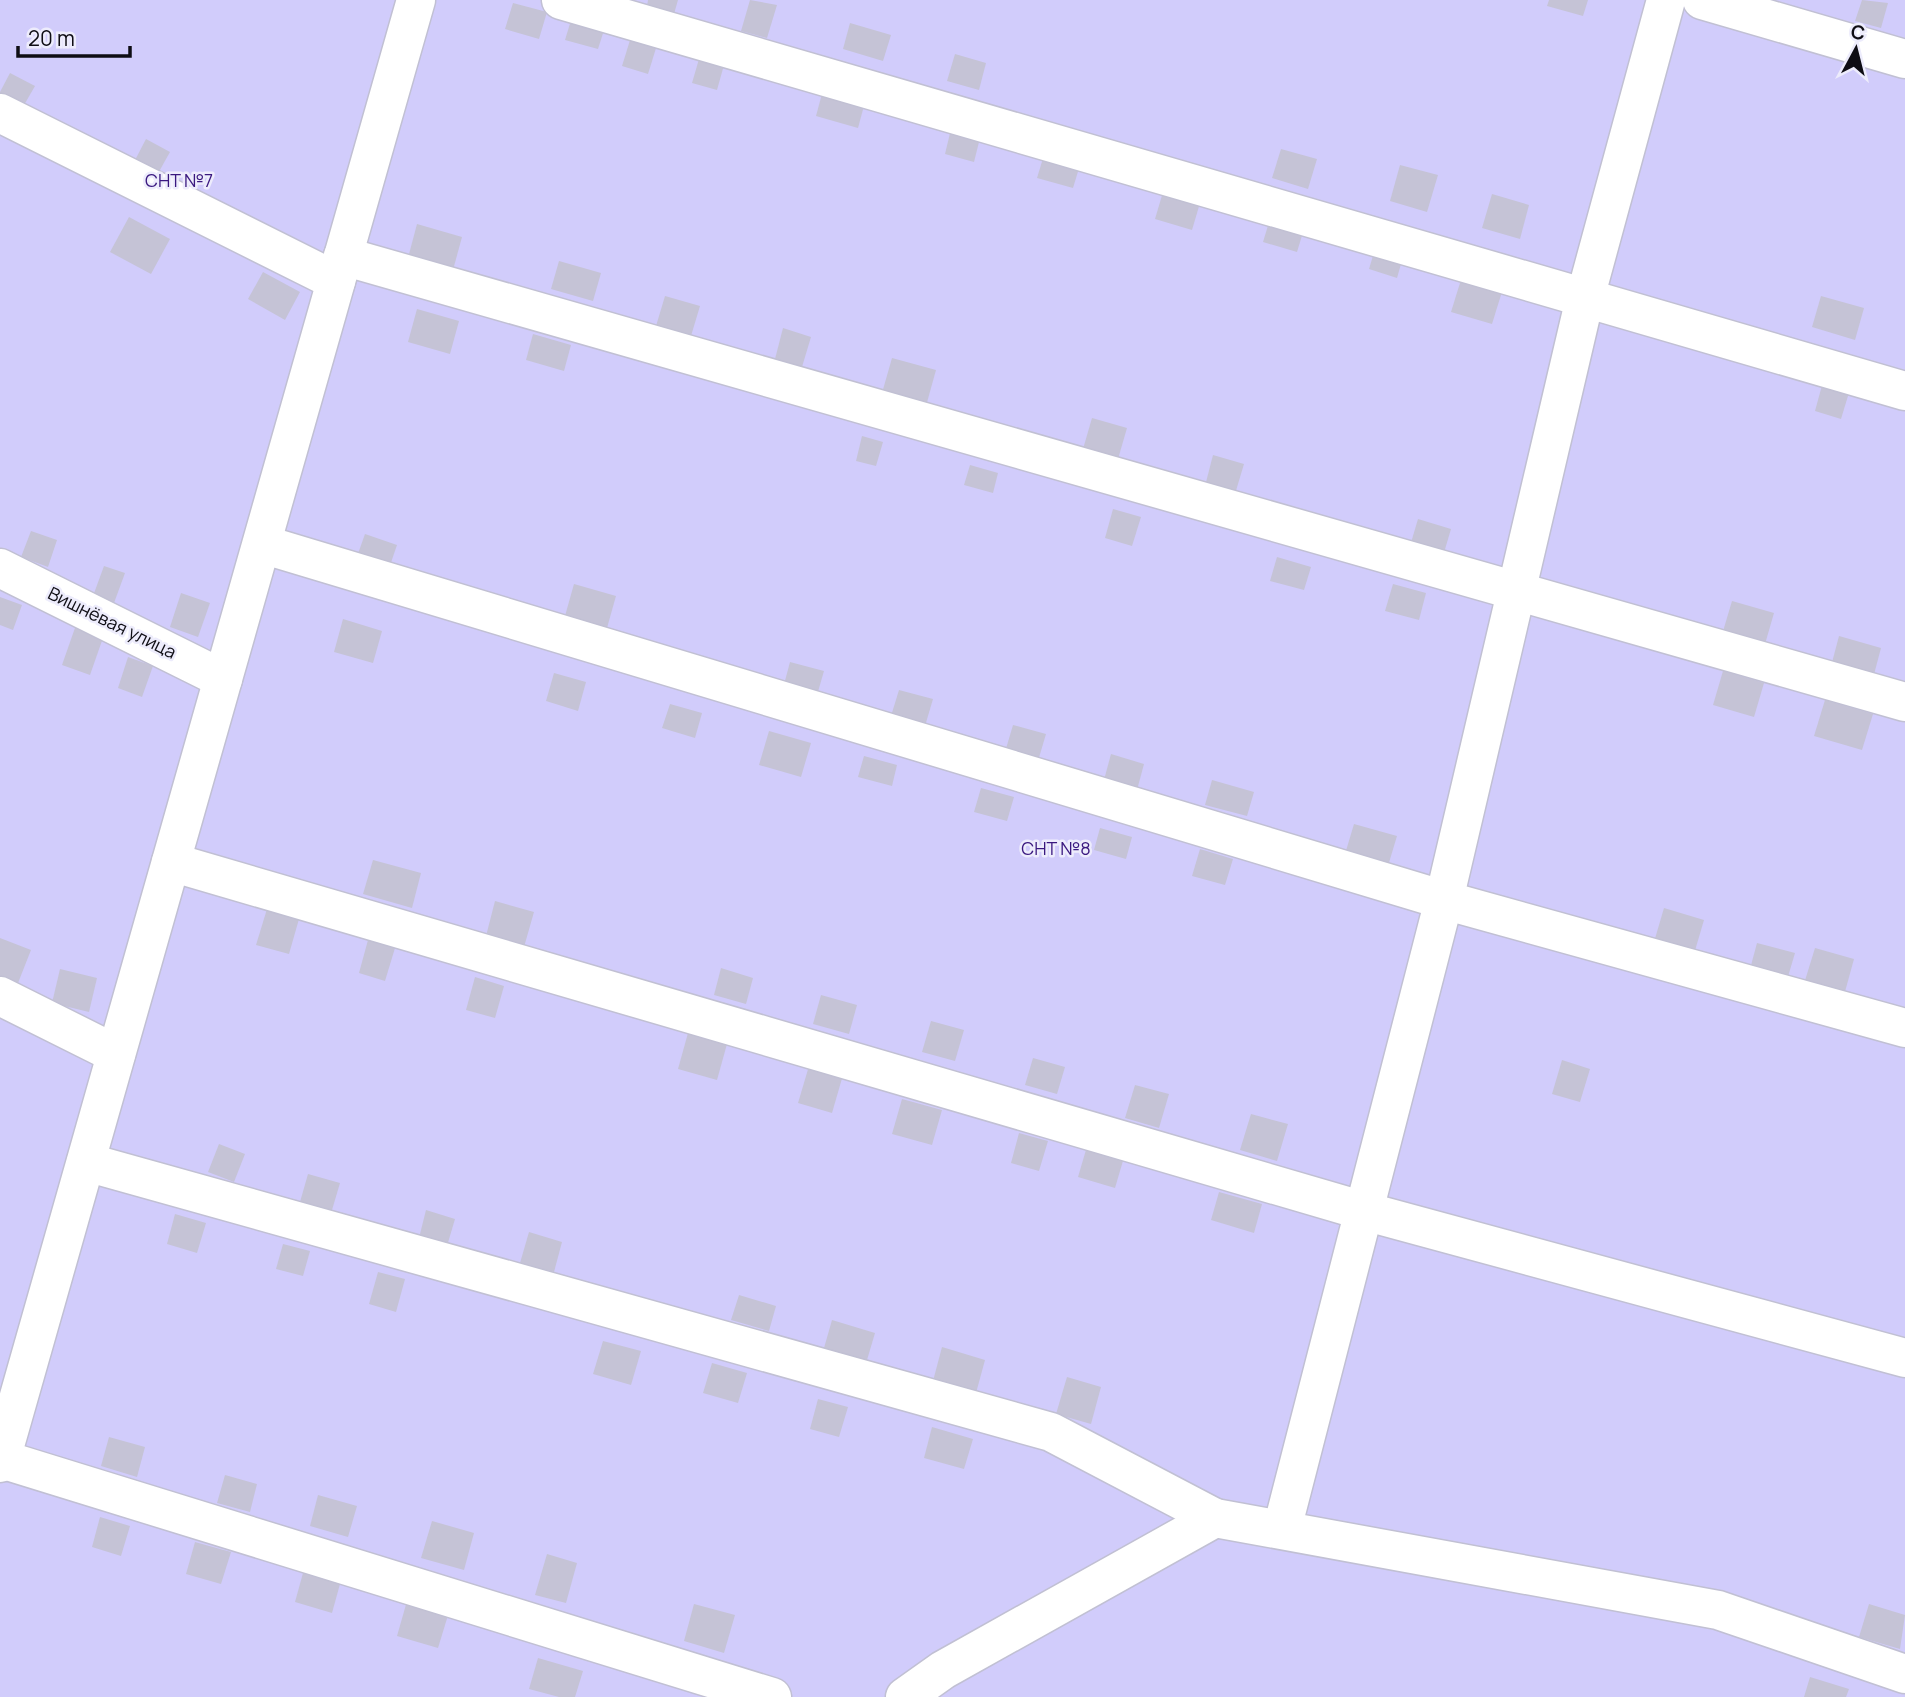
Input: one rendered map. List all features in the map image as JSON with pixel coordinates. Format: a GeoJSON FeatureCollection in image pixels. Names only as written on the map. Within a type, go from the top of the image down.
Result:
{"type":"FeatureCollection","features":[{"type":"Feature","properties":{"kind":"street"},"geometry":{"type":"LineString","coordinates":[[416,0],[86,1162],[8,1407],[1,1461],[772,1697]]}},
{"type":"Feature","properties":{"kind":"street"},"geometry":{"type":"LineString","coordinates":[[561,0],[1905,391]]}},
{"type":"Feature","properties":{"kind":"street"},"geometry":{"type":"LineString","coordinates":[[1282,1529],[1444,900],[1585,298],[1666,0]]}},
{"type":"Feature","properties":{"kind":"street"},"geometry":{"type":"LineString","coordinates":[[1702,0],[1905,59]]}},
{"type":"Feature","properties":{"kind":"street"},"geometry":{"type":"LineString","coordinates":[[0,113],[340,269],[1517,590],[1905,702]]}},
{"type":"Feature","properties":{"kind":"street"},"geometry":{"type":"LineString","coordinates":[[262,544],[1444,900],[1905,1028]]}},
{"type":"Feature","properties":{"kind":"street","name":"Вишнёвая улица"},"geometry":{"type":"LineString","coordinates":[[0,568],[223,679]]}},
{"type":"Feature","properties":{"kind":"street"},"geometry":{"type":"LineString","coordinates":[[171,862],[1364,1210],[1905,1358]]}},
{"type":"Feature","properties":{"kind":"street"},"geometry":{"type":"LineString","coordinates":[[0,996],[116,1054]]}},
{"type":"Feature","properties":{"kind":"street"},"geometry":{"type":"LineString","coordinates":[[86,1162],[1051,1432],[1215,1518],[1718,1610],[1905,1674]]}},
{"type":"Feature","properties":{"kind":"street"},"geometry":{"type":"LineString","coordinates":[[905,1697],[943,1670],[1215,1518]]}},
{"type":"Feature","properties":{"kind":"green space","name":"СНТ №8"},"geometry":{"type":"Polygon","coordinates":[[[0,0],[1905,0],[1905,1697],[0,1697],[0,0]]]}},
{"type":"Feature","properties":{"kind":"building"},"geometry":{"type":"Polygon","coordinates":[[[648,0],[678,0],[674,14],[647,6],[648,0]]]}},
{"type":"Feature","properties":{"kind":"building"},"geometry":{"type":"Polygon","coordinates":[[[750,0],[777,5],[767,38],[741,31],[750,0]]]}},
{"type":"Feature","properties":{"kind":"building"},"geometry":{"type":"Polygon","coordinates":[[[1549,0],[1588,0],[1583,16],[1547,6],[1549,0]]]}},
{"type":"Feature","properties":{"kind":"building"},"geometry":{"type":"Polygon","coordinates":[[[1862,0],[1888,3],[1881,28],[1855,21],[1862,0]]]}},
{"type":"Feature","properties":{"kind":"building"},"geometry":{"type":"Polygon","coordinates":[[[513,3],[547,12],[539,39],[505,29],[513,3]]]}},
{"type":"Feature","properties":{"kind":"building"},"geometry":{"type":"Polygon","coordinates":[[[572,17],[605,27],[598,49],[565,40],[572,17]]]}},
{"type":"Feature","properties":{"kind":"building"},"geometry":{"type":"Polygon","coordinates":[[[850,23],[891,35],[883,61],[843,49],[850,23]]]}},
{"type":"Feature","properties":{"kind":"building"},"geometry":{"type":"Polygon","coordinates":[[[631,37],[657,45],[648,74],[622,66],[631,37]]]}},
{"type":"Feature","properties":{"kind":"building"},"geometry":{"type":"Polygon","coordinates":[[[955,54],[986,63],[979,90],[947,81],[955,54]]]}},
{"type":"Feature","properties":{"kind":"building"},"geometry":{"type":"Polygon","coordinates":[[[699,59],[724,65],[717,90],[692,83],[699,59]]]}},
{"type":"Feature","properties":{"kind":"building"},"geometry":{"type":"Polygon","coordinates":[[[10,73],[35,86],[20,112],[0,102],[0,92],[10,73]]]}},
{"type":"Feature","properties":{"kind":"building"},"geometry":{"type":"Polygon","coordinates":[[[823,90],[865,102],[858,128],[816,116],[823,90]]]}},
{"type":"Feature","properties":{"kind":"building"},"geometry":{"type":"Polygon","coordinates":[[[951,129],[980,138],[974,162],[945,154],[951,129]]]}},
{"type":"Feature","properties":{"kind":"building"},"geometry":{"type":"Polygon","coordinates":[[[146,139],[170,152],[156,177],[133,164],[146,139]]]}},
{"type":"Feature","properties":{"kind":"building"},"geometry":{"type":"Polygon","coordinates":[[[1281,149],[1317,159],[1308,189],[1272,178],[1281,149]]]}},
{"type":"Feature","properties":{"kind":"building"},"geometry":{"type":"Polygon","coordinates":[[[1044,155],[1080,165],[1073,188],[1037,178],[1044,155]]]}},
{"type":"Feature","properties":{"kind":"building"},"geometry":{"type":"Polygon","coordinates":[[[1400,165],[1438,175],[1427,212],[1390,201],[1400,165]]]}},
{"type":"Feature","properties":{"kind":"building"},"geometry":{"type":"Polygon","coordinates":[[[1163,192],[1200,203],[1192,230],[1155,219],[1163,192]]]}},
{"type":"Feature","properties":{"kind":"building"},"geometry":{"type":"Polygon","coordinates":[[[1492,194],[1529,205],[1520,239],[1482,228],[1492,194]]]}},
{"type":"Feature","properties":{"kind":"building"},"geometry":{"type":"Polygon","coordinates":[[[129,217],[170,239],[151,274],[110,252],[129,217]]]}},
{"type":"Feature","properties":{"kind":"building"},"geometry":{"type":"Polygon","coordinates":[[[1270,219],[1304,229],[1297,252],[1263,242],[1270,219]]]}},
{"type":"Feature","properties":{"kind":"building"},"geometry":{"type":"Polygon","coordinates":[[[417,224],[462,237],[453,270],[408,258],[417,224]]]}},
{"type":"Feature","properties":{"kind":"building"},"geometry":{"type":"Polygon","coordinates":[[[1375,249],[1403,257],[1397,278],[1369,269],[1375,249]]]}},
{"type":"Feature","properties":{"kind":"building"},"geometry":{"type":"Polygon","coordinates":[[[559,261],[601,273],[593,301],[551,289],[559,261]]]}},
{"type":"Feature","properties":{"kind":"building"},"geometry":{"type":"Polygon","coordinates":[[[1464,270],[1505,282],[1492,324],[1451,312],[1464,270]]]}},
{"type":"Feature","properties":{"kind":"building"},"geometry":{"type":"Polygon","coordinates":[[[263,272],[300,292],[285,320],[248,299],[263,272]]]}},
{"type":"Feature","properties":{"kind":"building"},"geometry":{"type":"Polygon","coordinates":[[[665,296],[700,306],[691,336],[656,326],[665,296]]]}},
{"type":"Feature","properties":{"kind":"building"},"geometry":{"type":"Polygon","coordinates":[[[1821,296],[1864,308],[1855,340],[1812,327],[1821,296]]]}},
{"type":"Feature","properties":{"kind":"building"},"geometry":{"type":"Polygon","coordinates":[[[417,309],[459,321],[450,354],[408,342],[417,309]]]}},
{"type":"Feature","properties":{"kind":"building"},"geometry":{"type":"Polygon","coordinates":[[[783,328],[811,337],[802,367],[775,359],[783,328]]]}},
{"type":"Feature","properties":{"kind":"building"},"geometry":{"type":"Polygon","coordinates":[[[533,334],[571,345],[564,371],[526,360],[533,334]]]}},
{"type":"Feature","properties":{"kind":"building"},"geometry":{"type":"Polygon","coordinates":[[[892,358],[936,370],[926,406],[882,393],[892,358]]]}},
{"type":"Feature","properties":{"kind":"building"},"geometry":{"type":"Polygon","coordinates":[[[1824,378],[1851,386],[1841,419],[1815,411],[1824,378]]]}},
{"type":"Feature","properties":{"kind":"building"},"geometry":{"type":"Polygon","coordinates":[[[1092,418],[1127,428],[1118,459],[1083,449],[1092,418]]]}},
{"type":"Feature","properties":{"kind":"building"},"geometry":{"type":"Polygon","coordinates":[[[862,436],[883,442],[876,466],[856,461],[862,436]]]}},
{"type":"Feature","properties":{"kind":"building"},"geometry":{"type":"Polygon","coordinates":[[[1213,455],[1244,464],[1235,494],[1205,486],[1213,455]]]}},
{"type":"Feature","properties":{"kind":"building"},"geometry":{"type":"Polygon","coordinates":[[[970,465],[998,473],[993,493],[964,485],[970,465]]]}},
{"type":"Feature","properties":{"kind":"building"},"geometry":{"type":"Polygon","coordinates":[[[1113,509],[1141,517],[1132,546],[1105,538],[1113,509]]]}},
{"type":"Feature","properties":{"kind":"building"},"geometry":{"type":"Polygon","coordinates":[[[1418,519],[1451,529],[1443,556],[1410,546],[1418,519]]]}},
{"type":"Feature","properties":{"kind":"building"},"geometry":{"type":"Polygon","coordinates":[[[31,531],[57,540],[48,567],[21,557],[31,531]]]}},
{"type":"Feature","properties":{"kind":"building"},"geometry":{"type":"Polygon","coordinates":[[[365,534],[397,545],[386,577],[354,565],[365,534]]]}},
{"type":"Feature","properties":{"kind":"building"},"geometry":{"type":"Polygon","coordinates":[[[1277,557],[1311,567],[1304,590],[1270,581],[1277,557]]]}},
{"type":"Feature","properties":{"kind":"building"},"geometry":{"type":"Polygon","coordinates":[[[104,566],[125,573],[114,603],[93,596],[104,566]]]}},
{"type":"Feature","properties":{"kind":"building"},"geometry":{"type":"Polygon","coordinates":[[[574,584],[616,596],[605,635],[563,623],[574,584]]]}},
{"type":"Feature","properties":{"kind":"building"},"geometry":{"type":"Polygon","coordinates":[[[1393,584],[1426,593],[1419,620],[1385,611],[1393,584]]]}},
{"type":"Feature","properties":{"kind":"building"},"geometry":{"type":"Polygon","coordinates":[[[181,593],[210,603],[198,637],[170,627],[181,593]]]}},
{"type":"Feature","properties":{"kind":"building"},"geometry":{"type":"Polygon","coordinates":[[[0,597],[22,605],[13,630],[0,625],[0,597]]]}},
{"type":"Feature","properties":{"kind":"building"},"geometry":{"type":"Polygon","coordinates":[[[1732,601],[1774,613],[1763,651],[1721,638],[1732,601]]]}},
{"type":"Feature","properties":{"kind":"building"},"geometry":{"type":"Polygon","coordinates":[[[343,619],[382,631],[373,663],[334,652],[343,619]]]}},
{"type":"Feature","properties":{"kind":"building"},"geometry":{"type":"Polygon","coordinates":[[[76,625],[104,635],[90,675],[62,665],[76,625]]]}},
{"type":"Feature","properties":{"kind":"building"},"geometry":{"type":"Polygon","coordinates":[[[1839,636],[1881,648],[1872,682],[1830,670],[1839,636]]]}},
{"type":"Feature","properties":{"kind":"building"},"geometry":{"type":"Polygon","coordinates":[[[128,657],[153,666],[142,697],[118,688],[128,657]]]}},
{"type":"Feature","properties":{"kind":"building"},"geometry":{"type":"Polygon","coordinates":[[[790,662],[824,671],[815,702],[782,692],[790,662]]]}},
{"type":"Feature","properties":{"kind":"building"},"geometry":{"type":"Polygon","coordinates":[[[1723,671],[1764,683],[1754,717],[1713,705],[1723,671]]]}},
{"type":"Feature","properties":{"kind":"building"},"geometry":{"type":"Polygon","coordinates":[[[554,673],[586,682],[578,711],[546,701],[554,673]]]}},
{"type":"Feature","properties":{"kind":"building"},"geometry":{"type":"Polygon","coordinates":[[[899,690],[933,699],[925,726],[891,716],[899,690]]]}},
{"type":"Feature","properties":{"kind":"building"},"geometry":{"type":"Polygon","coordinates":[[[1825,700],[1873,714],[1862,750],[1814,736],[1825,700]]]}},
{"type":"Feature","properties":{"kind":"building"},"geometry":{"type":"Polygon","coordinates":[[[670,704],[702,713],[695,738],[662,728],[670,704]]]}},
{"type":"Feature","properties":{"kind":"building"},"geometry":{"type":"Polygon","coordinates":[[[1013,725],[1046,734],[1038,761],[1005,752],[1013,725]]]}},
{"type":"Feature","properties":{"kind":"building"},"geometry":{"type":"Polygon","coordinates":[[[769,731],[811,743],[801,777],[759,765],[769,731]]]}},
{"type":"Feature","properties":{"kind":"building"},"geometry":{"type":"Polygon","coordinates":[[[1111,754],[1144,764],[1137,790],[1104,780],[1111,754]]]}},
{"type":"Feature","properties":{"kind":"building"},"geometry":{"type":"Polygon","coordinates":[[[864,756],[897,765],[892,786],[858,777],[864,756]]]}},
{"type":"Feature","properties":{"kind":"building"},"geometry":{"type":"Polygon","coordinates":[[[1212,780],[1254,792],[1247,816],[1205,805],[1212,780]]]}},
{"type":"Feature","properties":{"kind":"building"},"geometry":{"type":"Polygon","coordinates":[[[981,788],[1014,797],[1007,821],[974,812],[981,788]]]}},
{"type":"Feature","properties":{"kind":"building"},"geometry":{"type":"Polygon","coordinates":[[[1354,824],[1397,836],[1388,866],[1345,854],[1354,824]]]}},
{"type":"Feature","properties":{"kind":"building"},"geometry":{"type":"Polygon","coordinates":[[[1100,828],[1132,837],[1126,859],[1094,850],[1100,828]]]}},
{"type":"Feature","properties":{"kind":"building"},"geometry":{"type":"Polygon","coordinates":[[[1200,849],[1233,859],[1225,885],[1192,876],[1200,849]]]}},
{"type":"Feature","properties":{"kind":"building"},"geometry":{"type":"Polygon","coordinates":[[[373,860],[421,873],[412,908],[363,894],[373,860]]]}},
{"type":"Feature","properties":{"kind":"building"},"geometry":{"type":"Polygon","coordinates":[[[495,901],[534,912],[524,947],[486,936],[495,901]]]}},
{"type":"Feature","properties":{"kind":"building"},"geometry":{"type":"Polygon","coordinates":[[[1664,908],[1704,920],[1694,954],[1654,942],[1664,908]]]}},
{"type":"Feature","properties":{"kind":"building"},"geometry":{"type":"Polygon","coordinates":[[[267,909],[299,919],[289,954],[256,945],[267,909]]]}},
{"type":"Feature","properties":{"kind":"building"},"geometry":{"type":"Polygon","coordinates":[[[0,938],[31,950],[18,983],[0,976],[0,938]]]}},
{"type":"Feature","properties":{"kind":"building"},"geometry":{"type":"Polygon","coordinates":[[[368,940],[395,948],[385,981],[359,973],[368,940]]]}},
{"type":"Feature","properties":{"kind":"building"},"geometry":{"type":"Polygon","coordinates":[[[1757,943],[1795,953],[1787,980],[1750,969],[1757,943]]]}},
{"type":"Feature","properties":{"kind":"building"},"geometry":{"type":"Polygon","coordinates":[[[1815,948],[1854,959],[1843,999],[1803,987],[1815,948]]]}},
{"type":"Feature","properties":{"kind":"building"},"geometry":{"type":"Polygon","coordinates":[[[721,968],[753,978],[746,1004],[714,995],[721,968]]]}},
{"type":"Feature","properties":{"kind":"building"},"geometry":{"type":"Polygon","coordinates":[[[60,969],[97,978],[89,1012],[52,1003],[60,969]]]}},
{"type":"Feature","properties":{"kind":"building"},"geometry":{"type":"Polygon","coordinates":[[[475,977],[504,986],[495,1018],[466,1010],[475,977]]]}},
{"type":"Feature","properties":{"kind":"building"},"geometry":{"type":"Polygon","coordinates":[[[821,995],[857,1005],[849,1034],[813,1024],[821,995]]]}},
{"type":"Feature","properties":{"kind":"building"},"geometry":{"type":"Polygon","coordinates":[[[931,1021],[964,1030],[955,1061],[922,1052],[931,1021]]]}},
{"type":"Feature","properties":{"kind":"building"},"geometry":{"type":"Polygon","coordinates":[[[688,1033],[727,1044],[717,1080],[678,1069],[688,1033]]]}},
{"type":"Feature","properties":{"kind":"building"},"geometry":{"type":"Polygon","coordinates":[[[1033,1058],[1065,1067],[1057,1094],[1025,1085],[1033,1058]]]}},
{"type":"Feature","properties":{"kind":"building"},"geometry":{"type":"Polygon","coordinates":[[[1562,1060],[1590,1069],[1580,1102],[1552,1094],[1562,1060]]]}},
{"type":"Feature","properties":{"kind":"building"},"geometry":{"type":"Polygon","coordinates":[[[809,1066],[843,1075],[832,1113],[798,1103],[809,1066]]]}},
{"type":"Feature","properties":{"kind":"building"},"geometry":{"type":"Polygon","coordinates":[[[1135,1085],[1169,1094],[1159,1128],[1125,1118],[1135,1085]]]}},
{"type":"Feature","properties":{"kind":"building"},"geometry":{"type":"Polygon","coordinates":[[[902,1099],[942,1110],[932,1145],[892,1134],[902,1099]]]}},
{"type":"Feature","properties":{"kind":"building"},"geometry":{"type":"Polygon","coordinates":[[[1251,1114],[1288,1124],[1277,1161],[1240,1150],[1251,1114]]]}},
{"type":"Feature","properties":{"kind":"building"},"geometry":{"type":"Polygon","coordinates":[[[1019,1133],[1048,1141],[1039,1171],[1011,1163],[1019,1133]]]}},
{"type":"Feature","properties":{"kind":"building"},"geometry":{"type":"Polygon","coordinates":[[[1088,1143],[1125,1154],[1115,1188],[1078,1177],[1088,1143]]]}},
{"type":"Feature","properties":{"kind":"building"},"geometry":{"type":"Polygon","coordinates":[[[219,1144],[245,1154],[234,1182],[208,1172],[219,1144]]]}},
{"type":"Feature","properties":{"kind":"building"},"geometry":{"type":"Polygon","coordinates":[[[308,1174],[340,1183],[332,1210],[300,1202],[308,1174]]]}},
{"type":"Feature","properties":{"kind":"building"},"geometry":{"type":"Polygon","coordinates":[[[1219,1192],[1262,1204],[1254,1233],[1211,1220],[1219,1192]]]}},
{"type":"Feature","properties":{"kind":"building"},"geometry":{"type":"Polygon","coordinates":[[[426,1210],[455,1219],[447,1246],[419,1238],[426,1210]]]}},
{"type":"Feature","properties":{"kind":"building"},"geometry":{"type":"Polygon","coordinates":[[[175,1214],[206,1223],[197,1253],[167,1244],[175,1214]]]}},
{"type":"Feature","properties":{"kind":"building"},"geometry":{"type":"Polygon","coordinates":[[[529,1232],[562,1242],[554,1272],[520,1263],[529,1232]]]}},
{"type":"Feature","properties":{"kind":"building"},"geometry":{"type":"Polygon","coordinates":[[[283,1244],[310,1251],[303,1276],[276,1269],[283,1244]]]}},
{"type":"Feature","properties":{"kind":"building"},"geometry":{"type":"Polygon","coordinates":[[[378,1272],[405,1279],[396,1312],[369,1304],[378,1272]]]}},
{"type":"Feature","properties":{"kind":"building"},"geometry":{"type":"Polygon","coordinates":[[[739,1295],[776,1306],[769,1331],[731,1320],[739,1295]]]}},
{"type":"Feature","properties":{"kind":"building"},"geometry":{"type":"Polygon","coordinates":[[[832,1320],[875,1333],[867,1360],[824,1348],[832,1320]]]}},
{"type":"Feature","properties":{"kind":"building"},"geometry":{"type":"Polygon","coordinates":[[[603,1341],[641,1351],[631,1385],[593,1374],[603,1341]]]}},
{"type":"Feature","properties":{"kind":"building"},"geometry":{"type":"Polygon","coordinates":[[[942,1347],[985,1360],[976,1393],[933,1381],[942,1347]]]}},
{"type":"Feature","properties":{"kind":"building"},"geometry":{"type":"Polygon","coordinates":[[[712,1363],[747,1373],[738,1403],[703,1393],[712,1363]]]}},
{"type":"Feature","properties":{"kind":"building"},"geometry":{"type":"Polygon","coordinates":[[[1067,1377],[1101,1387],[1091,1424],[1056,1414],[1067,1377]]]}},
{"type":"Feature","properties":{"kind":"building"},"geometry":{"type":"Polygon","coordinates":[[[818,1399],[848,1407],[839,1437],[810,1429],[818,1399]]]}},
{"type":"Feature","properties":{"kind":"building"},"geometry":{"type":"Polygon","coordinates":[[[932,1427],[973,1439],[964,1469],[924,1458],[932,1427]]]}},
{"type":"Feature","properties":{"kind":"building"},"geometry":{"type":"Polygon","coordinates":[[[109,1437],[145,1447],[137,1477],[101,1466],[109,1437]]]}},
{"type":"Feature","properties":{"kind":"building"},"geometry":{"type":"Polygon","coordinates":[[[225,1475],[257,1484],[250,1512],[217,1503],[225,1475]]]}},
{"type":"Feature","properties":{"kind":"building"},"geometry":{"type":"Polygon","coordinates":[[[318,1495],[357,1506],[348,1537],[310,1526],[318,1495]]]}},
{"type":"Feature","properties":{"kind":"building"},"geometry":{"type":"Polygon","coordinates":[[[100,1517],[130,1526],[121,1556],[92,1547],[100,1517]]]}},
{"type":"Feature","properties":{"kind":"building"},"geometry":{"type":"Polygon","coordinates":[[[432,1521],[474,1533],[464,1570],[421,1558],[432,1521]]]}},
{"type":"Feature","properties":{"kind":"building"},"geometry":{"type":"Polygon","coordinates":[[[195,1542],[231,1552],[221,1584],[186,1574],[195,1542]]]}},
{"type":"Feature","properties":{"kind":"building"},"geometry":{"type":"Polygon","coordinates":[[[547,1554],[577,1563],[566,1603],[535,1595],[547,1554]]]}},
{"type":"Feature","properties":{"kind":"building"},"geometry":{"type":"Polygon","coordinates":[[[303,1573],[340,1584],[332,1613],[295,1602],[303,1573]]]}},
{"type":"Feature","properties":{"kind":"building"},"geometry":{"type":"Polygon","coordinates":[[[407,1601],[449,1612],[438,1648],[397,1636],[407,1601]]]}},
{"type":"Feature","properties":{"kind":"building"},"geometry":{"type":"Polygon","coordinates":[[[694,1604],[735,1615],[724,1653],[684,1641],[694,1604]]]}},
{"type":"Feature","properties":{"kind":"building"},"geometry":{"type":"Polygon","coordinates":[[[1869,1604],[1905,1615],[1900,1649],[1859,1637],[1869,1604]]]}},
{"type":"Feature","properties":{"kind":"building"},"geometry":{"type":"Polygon","coordinates":[[[538,1658],[583,1671],[575,1697],[559,1697],[529,1689],[538,1658]]]}},
{"type":"Feature","properties":{"kind":"building"},"geometry":{"type":"Polygon","coordinates":[[[1810,1677],[1849,1689],[1846,1697],[1804,1697],[1810,1677]]]}},
{"type":"Feature","properties":{"kind":"park label","name":"СНТ №7"},"geometry":{"type":"Point","coordinates":[179,181]}}]}
